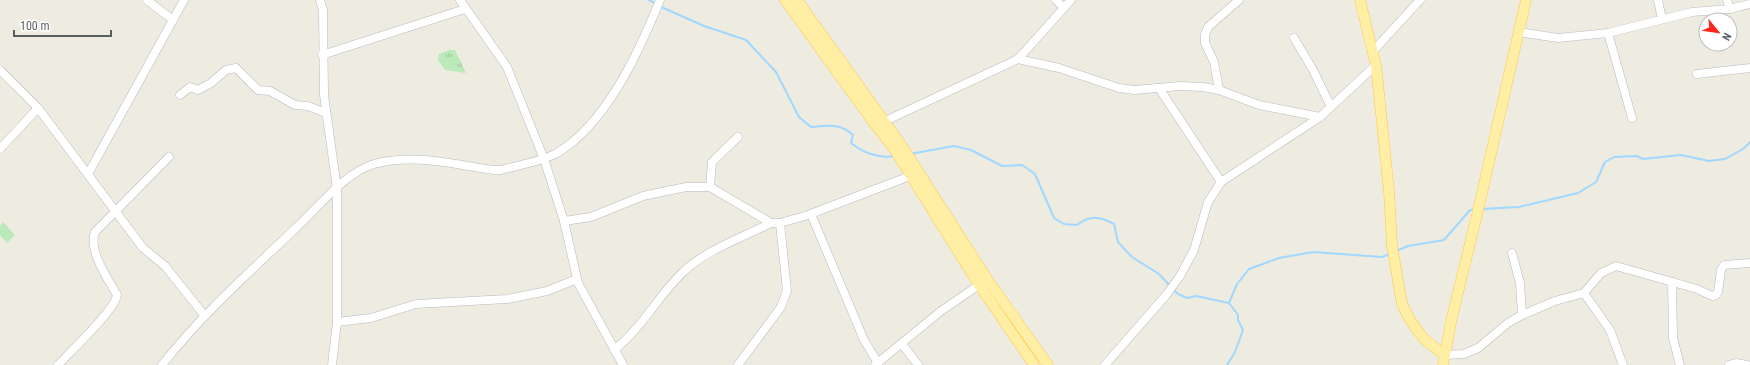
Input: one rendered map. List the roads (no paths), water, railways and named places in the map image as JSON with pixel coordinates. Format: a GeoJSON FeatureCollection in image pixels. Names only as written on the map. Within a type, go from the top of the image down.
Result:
{"type":"FeatureCollection","features":[{"type":"Feature","properties":{"kind":"main road"},"geometry":{"type":"LineString","coordinates":[[785,0],[810,27],[883,122],[979,285],[1034,365]]}},
{"type":"Feature","properties":{"kind":"main road"},"geometry":{"type":"LineString","coordinates":[[797,0],[810,27],[898,147]]}},
{"type":"Feature","properties":{"kind":"main road"},"geometry":{"type":"LineString","coordinates":[[1360,0],[1374,50],[1389,191],[1394,266],[1402,304],[1410,320],[1424,339],[1443,360]]}},
{"type":"Feature","properties":{"kind":"main road"},"geometry":{"type":"LineString","coordinates":[[1443,360],[1526,0]]}},
{"type":"Feature","properties":{"kind":"main road"},"geometry":{"type":"LineString","coordinates":[[908,164],[910,176],[932,204],[1048,365]]}},
{"type":"Feature","properties":{"kind":"street"},"geometry":{"type":"LineString","coordinates":[[147,0],[174,20]]}},
{"type":"Feature","properties":{"kind":"street"},"geometry":{"type":"LineString","coordinates":[[88,174],[184,0]]}},
{"type":"Feature","properties":{"kind":"street"},"geometry":{"type":"LineString","coordinates":[[320,0],[323,10],[322,55],[326,113],[337,189],[337,322],[332,365]]}},
{"type":"Feature","properties":{"kind":"street"},"geometry":{"type":"LineString","coordinates":[[460,0],[507,67],[544,159],[564,222],[577,279],[583,293],[623,365]]}},
{"type":"Feature","properties":{"kind":"street"},"geometry":{"type":"LineString","coordinates":[[162,365],[204,315],[337,189],[363,168],[385,162],[426,161],[494,170],[544,159],[557,153],[581,136],[604,109],[634,57],[659,0]]}},
{"type":"Feature","properties":{"kind":"street"},"geometry":{"type":"LineString","coordinates":[[1056,0],[1064,8]]}},
{"type":"Feature","properties":{"kind":"street"},"geometry":{"type":"LineString","coordinates":[[883,122],[1018,59],[1071,0]]}},
{"type":"Feature","properties":{"kind":"street"},"geometry":{"type":"LineString","coordinates":[[1219,90],[1214,62],[1204,43],[1205,35],[1208,27],[1240,0]]}},
{"type":"Feature","properties":{"kind":"street"},"geometry":{"type":"LineString","coordinates":[[1374,50],[1420,0]]}},
{"type":"Feature","properties":{"kind":"street"},"geometry":{"type":"LineString","coordinates":[[1658,0],[1662,19]]}},
{"type":"Feature","properties":{"kind":"street"},"geometry":{"type":"LineString","coordinates":[[1727,0],[1730,9]]}},
{"type":"Feature","properties":{"kind":"street"},"geometry":{"type":"LineString","coordinates":[[1518,32],[1558,38],[1608,32],[1692,12],[1730,9],[1750,4]]}},
{"type":"Feature","properties":{"kind":"street"},"geometry":{"type":"LineString","coordinates":[[322,55],[465,9]]}},
{"type":"Feature","properties":{"kind":"street"},"geometry":{"type":"LineString","coordinates":[[1608,32],[1632,118]]}},
{"type":"Feature","properties":{"kind":"street"},"geometry":{"type":"LineString","coordinates":[[1294,38],[1313,70],[1331,107]]}},
{"type":"Feature","properties":{"kind":"street"},"geometry":{"type":"LineString","coordinates":[[1018,59],[1059,68],[1119,88],[1134,90],[1203,87],[1219,90],[1259,105],[1320,117]]}},
{"type":"Feature","properties":{"kind":"street"},"geometry":{"type":"LineString","coordinates":[[1105,365],[1167,294],[1180,276],[1194,250],[1208,202],[1221,182],[1320,117],[1376,65]]}},
{"type":"Feature","properties":{"kind":"street"},"geometry":{"type":"LineString","coordinates":[[180,95],[190,87],[198,90],[211,83],[226,70],[236,68],[258,90],[270,91],[294,104],[308,106],[326,113]]}},
{"type":"Feature","properties":{"kind":"street"},"geometry":{"type":"LineString","coordinates":[[1697,74],[1750,68]]}},
{"type":"Feature","properties":{"kind":"street"},"geometry":{"type":"LineString","coordinates":[[0,70],[38,108],[144,248],[164,266],[204,315]]}},
{"type":"Feature","properties":{"kind":"street"},"geometry":{"type":"LineString","coordinates":[[1159,88],[1221,182]]}},
{"type":"Feature","properties":{"kind":"street"},"geometry":{"type":"LineString","coordinates":[[0,149],[38,108]]}},
{"type":"Feature","properties":{"kind":"street"},"geometry":{"type":"LineString","coordinates":[[710,187],[712,162],[738,137]]}},
{"type":"Feature","properties":{"kind":"street"},"geometry":{"type":"LineString","coordinates":[[58,365],[117,299],[117,295],[104,273],[92,239],[99,227],[116,212],[169,157]]}},
{"type":"Feature","properties":{"kind":"street"},"geometry":{"type":"LineString","coordinates":[[614,350],[630,338],[680,275],[705,255],[771,223],[780,223],[811,214],[910,176]]}},
{"type":"Feature","properties":{"kind":"street"},"geometry":{"type":"LineString","coordinates":[[564,222],[591,217],[643,196],[686,187],[710,187],[771,223]]}},
{"type":"Feature","properties":{"kind":"street"},"geometry":{"type":"LineString","coordinates":[[811,214],[864,340],[876,364],[941,311],[979,285]]}},
{"type":"Feature","properties":{"kind":"street"},"geometry":{"type":"LineString","coordinates":[[738,365],[781,307],[786,295],[787,279],[780,223]]}},
{"type":"Feature","properties":{"kind":"street"},"geometry":{"type":"LineString","coordinates":[[1512,253],[1520,282],[1522,314]]}},
{"type":"Feature","properties":{"kind":"street"},"geometry":{"type":"LineString","coordinates":[[1443,360],[1478,348],[1508,323],[1522,314],[1555,301],[1584,292],[1601,273],[1616,266],[1697,289],[1712,296],[1716,295],[1718,292],[1721,270],[1724,265],[1750,263]]}},
{"type":"Feature","properties":{"kind":"street"},"geometry":{"type":"LineString","coordinates":[[337,322],[371,318],[416,304],[507,299],[547,291],[577,279]]}},
{"type":"Feature","properties":{"kind":"street"},"geometry":{"type":"LineString","coordinates":[[1672,282],[1673,338],[1680,365]]}},
{"type":"Feature","properties":{"kind":"street"},"geometry":{"type":"LineString","coordinates":[[1584,292],[1610,330],[1623,365]]}},
{"type":"Feature","properties":{"kind":"street"},"geometry":{"type":"LineString","coordinates":[[902,344],[918,365]]}},
{"type":"Feature","properties":{"kind":"street"},"geometry":{"type":"LineString","coordinates":[[1729,365],[1736,363],[1747,365]]}},
{"type":"Feature","properties":{"kind":"waterway"},"geometry":{"type":"LineString","coordinates":[[649,0],[655,3]]}},
{"type":"Feature","properties":{"kind":"waterway"},"geometry":{"type":"LineString","coordinates":[[659,6],[704,26],[746,40],[776,72],[799,117],[811,127],[838,126],[853,135],[851,143],[860,149],[877,156],[894,156]]}},
{"type":"Feature","properties":{"kind":"waterway"},"geometry":{"type":"LineString","coordinates":[[1481,209],[1519,207],[1578,193],[1596,182],[1605,162],[1614,157],[1637,156],[1643,159],[1681,155],[1709,161],[1725,159],[1743,149],[1750,142]]}},
{"type":"Feature","properties":{"kind":"waterway"},"geometry":{"type":"LineString","coordinates":[[910,154],[954,146],[971,150],[1002,166],[1022,165],[1035,174],[1054,218],[1064,224],[1077,225],[1090,218],[1104,219],[1114,224],[1118,242],[1132,257],[1159,274],[1170,286]]}},
{"type":"Feature","properties":{"kind":"waterway"},"geometry":{"type":"LineString","coordinates":[[1396,251],[1408,246],[1444,240],[1470,210],[1474,210]]}},
{"type":"Feature","properties":{"kind":"waterway"},"geometry":{"type":"LineString","coordinates":[[1227,365],[1235,352],[1243,330],[1238,320],[1238,315],[1229,303],[1237,284],[1249,269],[1279,258],[1313,252],[1382,257],[1390,254]]}},
{"type":"Feature","properties":{"kind":"waterway"},"geometry":{"type":"LineString","coordinates":[[1173,289],[1178,294],[1187,298],[1196,296],[1229,303]]}}]}
